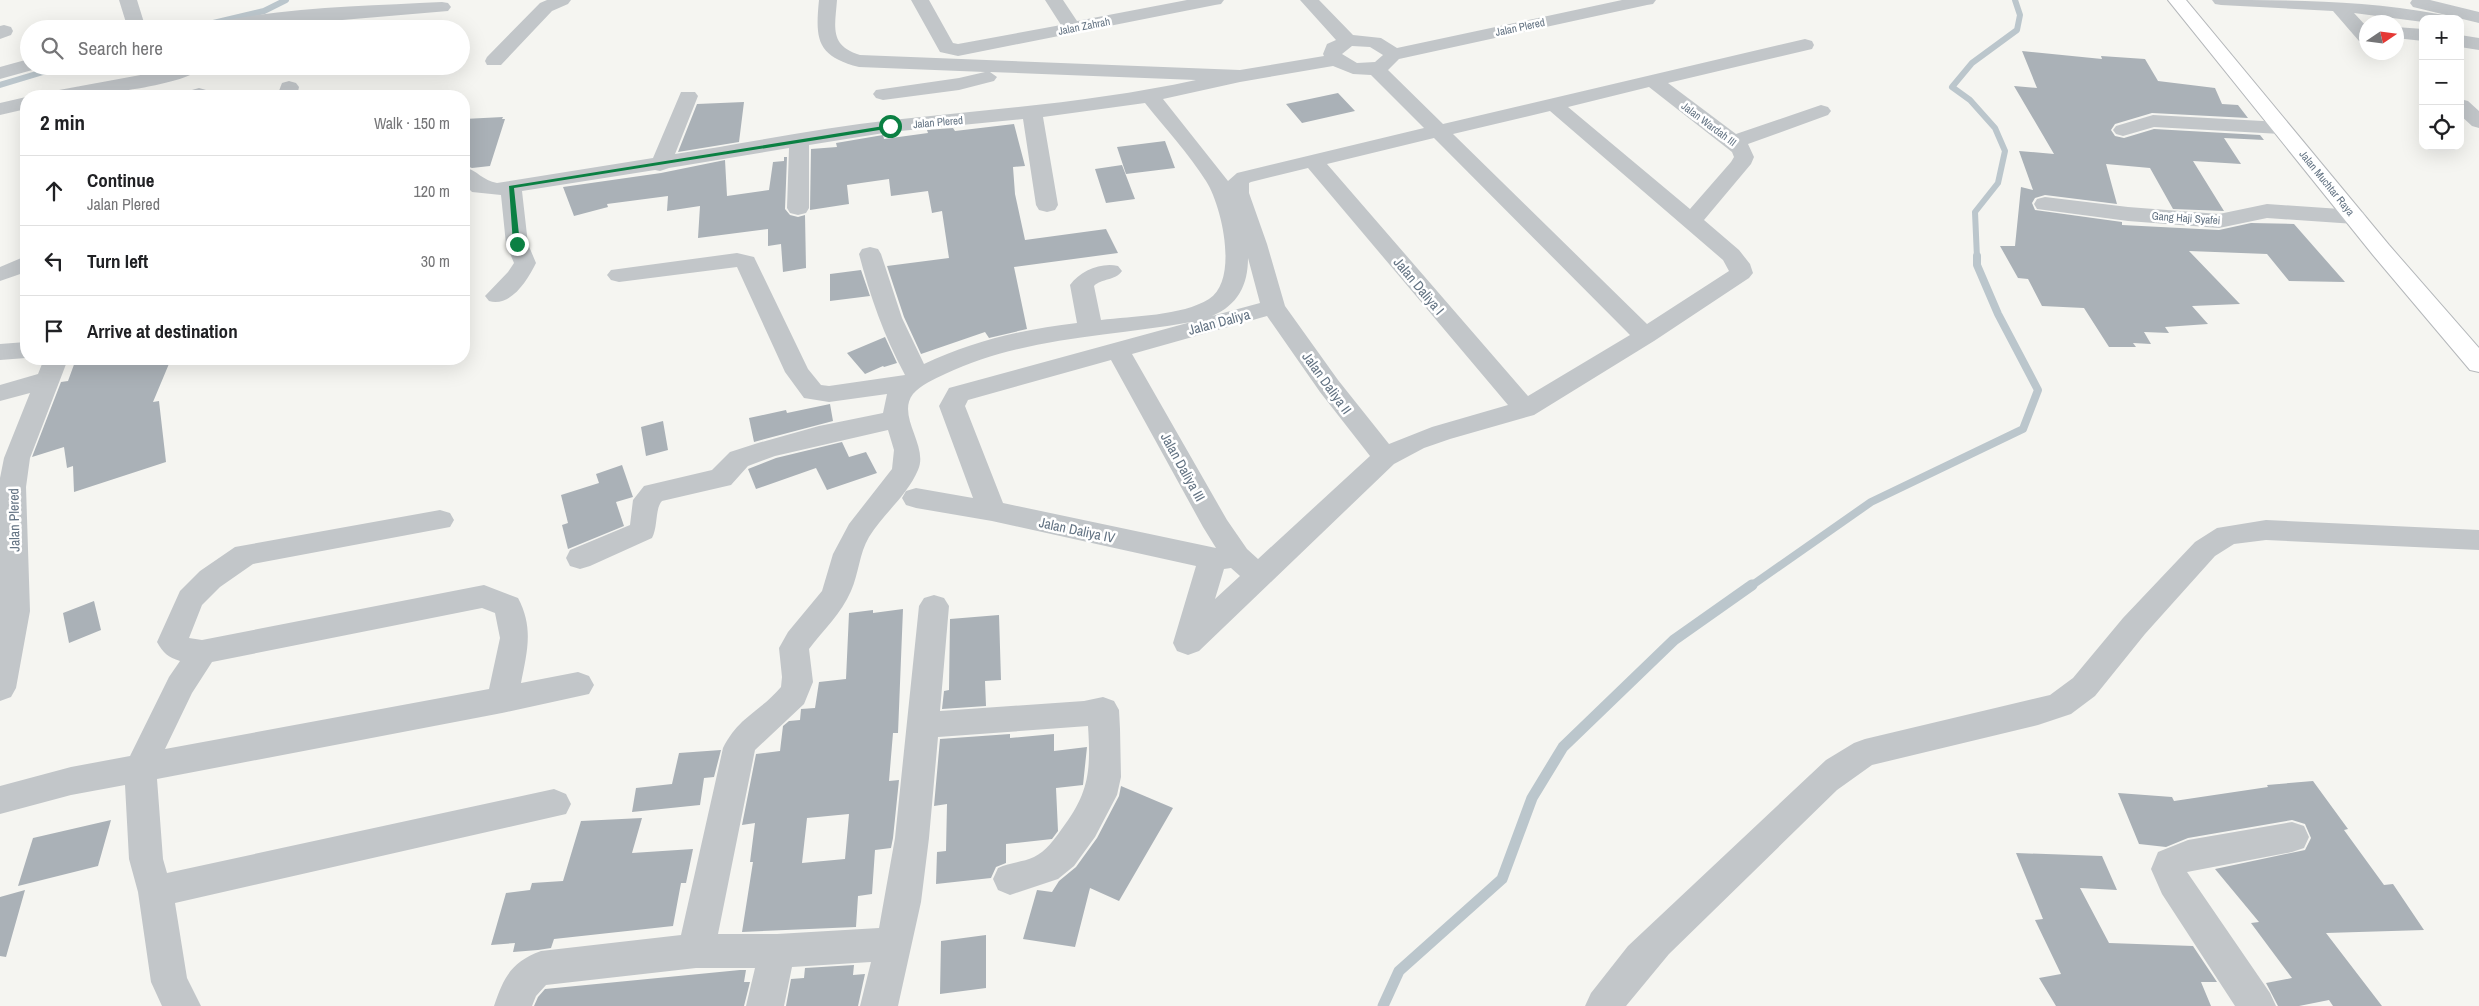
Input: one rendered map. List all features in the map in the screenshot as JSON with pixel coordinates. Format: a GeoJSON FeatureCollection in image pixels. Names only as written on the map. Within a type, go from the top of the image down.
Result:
{"type":"FeatureCollection","features":[{"type":"Feature","properties":{"kind":"highway","name":"Jalan Muchtar Raya"},"geometry":{"type":"LineString","coordinates":[[2177,0],[2281,128],[2479,364]]}},
{"type":"Feature","properties":{"kind":"street"},"geometry":{"type":"LineString","coordinates":[[128,0],[134,20]]}},
{"type":"Feature","properties":{"kind":"street"},"geometry":{"type":"LineString","coordinates":[[494,61],[546,7],[562,0]]}},
{"type":"Feature","properties":{"kind":"street"},"geometry":{"type":"LineString","coordinates":[[828,0],[826,36],[830,46],[844,58],[877,63],[1240,76],[1335,60],[1352,68],[1375,68],[1385,65],[1391,60],[1386,49],[1360,40],[1348,41],[1334,48],[1332,54],[1335,60]]}},
{"type":"Feature","properties":{"kind":"street","name":"Jalan Zahrah"},"geometry":{"type":"LineString","coordinates":[[920,0],[944,44],[952,50],[971,49],[1186,3],[1216,0]]}},
{"type":"Feature","properties":{"kind":"street"},"geometry":{"type":"LineString","coordinates":[[1054,0],[1072,28]]}},
{"type":"Feature","properties":{"kind":"street"},"geometry":{"type":"LineString","coordinates":[[1309,0],[1348,41]]}},
{"type":"Feature","properties":{"kind":"street","name":"Jalan Plered"},"geometry":{"type":"LineString","coordinates":[[1386,49],[1583,4],[1647,0]]}},
{"type":"Feature","properties":{"kind":"street"},"geometry":{"type":"LineString","coordinates":[[2221,0],[2339,7],[2419,15]]}},
{"type":"Feature","properties":{"kind":"street"},"geometry":{"type":"LineString","coordinates":[[2402,0],[2448,8],[2479,18]]}},
{"type":"Feature","properties":{"kind":"street"},"geometry":{"type":"LineString","coordinates":[[2339,7],[2359,27]]}},
{"type":"Feature","properties":{"kind":"street"},"geometry":{"type":"LineString","coordinates":[[269,20],[350,12],[442,8]]}},
{"type":"Feature","properties":{"kind":"street"},"geometry":{"type":"LineString","coordinates":[[346,20],[350,12]]}},
{"type":"Feature","properties":{"kind":"street"},"geometry":{"type":"LineString","coordinates":[[2464,25],[2479,30]]}},
{"type":"Feature","properties":{"kind":"street"},"geometry":{"type":"LineString","coordinates":[[2404,33],[2419,35]]}},
{"type":"Feature","properties":{"kind":"street"},"geometry":{"type":"LineString","coordinates":[[2464,42],[2479,44]]}},
{"type":"Feature","properties":{"kind":"street"},"geometry":{"type":"LineString","coordinates":[[1273,307],[1256,244],[1238,193],[1238,181],[1244,177],[1805,45]]}},
{"type":"Feature","properties":{"kind":"street"},"geometry":{"type":"LineString","coordinates":[[2404,50],[2419,52]]}},
{"type":"Feature","properties":{"kind":"street"},"geometry":{"type":"LineString","coordinates":[[2464,58],[2479,60]]}},
{"type":"Feature","properties":{"kind":"street"},"geometry":{"type":"LineString","coordinates":[[877,63],[887,122]]}},
{"type":"Feature","properties":{"kind":"street"},"geometry":{"type":"LineString","coordinates":[[0,73],[20,67]]}},
{"type":"Feature","properties":{"kind":"street"},"geometry":{"type":"LineString","coordinates":[[883,94],[973,81],[1009,68]]}},
{"type":"Feature","properties":{"kind":"street"},"geometry":{"type":"LineString","coordinates":[[1375,68],[1644,336]]}},
{"type":"Feature","properties":{"kind":"street"},"geometry":{"type":"LineString","coordinates":[[91,90],[173,75]]}},
{"type":"Feature","properties":{"kind":"street","name":"Jalan Plered"},"geometry":{"type":"LineString","coordinates":[[470,178],[480,187],[497,189],[660,165],[890,126],[1032,112],[1150,96],[1240,76]]}},
{"type":"Feature","properties":{"kind":"street","name":"Jalan Wardah III"},"geometry":{"type":"LineString","coordinates":[[1652,81],[1742,149],[1744,157],[1741,164],[1692,220]]}},
{"type":"Feature","properties":{"kind":"street"},"geometry":{"type":"LineString","coordinates":[[660,165],[688,96]]}},
{"type":"Feature","properties":{"kind":"street"},"geometry":{"type":"LineString","coordinates":[[696,951],[739,748],[743,738],[750,730],[790,699],[797,688],[798,678],[794,648],[807,629],[824,612],[836,592],[847,554],[856,536],[906,468],[908,452],[896,419],[896,402],[900,394],[915,380],[945,363],[976,352],[1090,327],[1199,313],[1216,306],[1226,298],[1232,289],[1237,260],[1231,218],[1224,196],[1211,173],[1150,96]]}},
{"type":"Feature","properties":{"kind":"street"},"geometry":{"type":"LineString","coordinates":[[1224,558],[1188,642],[1259,578],[1385,457],[1415,442],[1441,433],[1525,409],[1644,336],[1741,273],[1736,260],[1692,220],[1552,103]]}},
{"type":"Feature","properties":{"kind":"street"},"geometry":{"type":"LineString","coordinates":[[0,108],[20,104]]}},
{"type":"Feature","properties":{"kind":"street"},"geometry":{"type":"LineString","coordinates":[[2464,108],[2479,122]]}},
{"type":"Feature","properties":{"kind":"street"},"geometry":{"type":"LineString","coordinates":[[1734,142],[1822,111]]}},
{"type":"Feature","properties":{"kind":"street"},"geometry":{"type":"LineString","coordinates":[[1032,112],[1047,205]]}},
{"type":"Feature","properties":{"kind":"street"},"geometry":{"type":"LineString","coordinates":[[2123,130],[2153,121],[2281,128]]}},
{"type":"Feature","properties":{"kind":"street"},"geometry":{"type":"LineString","coordinates":[[798,208],[799,142]]}},
{"type":"Feature","properties":{"kind":"street","name":"Jalan Daliya I"},"geometry":{"type":"LineString","coordinates":[[1314,162],[1525,409]]}},
{"type":"Feature","properties":{"kind":"street"},"geometry":{"type":"LineString","coordinates":[[497,296],[518,276],[525,263],[517,244],[511,187]]}},
{"type":"Feature","properties":{"kind":"street","name":"Gang Haji Syafei"},"geometry":{"type":"LineString","coordinates":[[2046,204],[2219,221],[2267,211],[2355,217]]}},
{"type":"Feature","properties":{"kind":"street"},"geometry":{"type":"LineString","coordinates":[[870,254],[896,338],[915,380]]}},
{"type":"Feature","properties":{"kind":"street"},"geometry":{"type":"LineString","coordinates":[[619,275],[737,260],[746,262],[797,372],[813,392],[829,394],[915,380]]}},
{"type":"Feature","properties":{"kind":"street"},"geometry":{"type":"LineString","coordinates":[[0,274],[20,266]]}},
{"type":"Feature","properties":{"kind":"street"},"geometry":{"type":"LineString","coordinates":[[1090,327],[1082,285],[1089,278],[1110,271]]}},
{"type":"Feature","properties":{"kind":"street","name":"Jalan Daliya"},"geometry":{"type":"LineString","coordinates":[[992,511],[952,406],[954,398],[963,392],[1273,307]]}},
{"type":"Feature","properties":{"kind":"street","name":"Jalan Daliya II"},"geometry":{"type":"LineString","coordinates":[[1273,307],[1329,386],[1385,457]]}},
{"type":"Feature","properties":{"kind":"street","name":"Jalan Daliya III"},"geometry":{"type":"LineString","coordinates":[[1117,349],[1217,527],[1224,558],[1259,578]]}},
{"type":"Feature","properties":{"kind":"street"},"geometry":{"type":"LineString","coordinates":[[0,352],[20,350]]}},
{"type":"Feature","properties":{"kind":"street"},"geometry":{"type":"LineString","coordinates":[[0,393],[51,369]]}},
{"type":"Feature","properties":{"kind":"street","name":"Jalan Plered"},"geometry":{"type":"LineString","coordinates":[[1,677],[14,611],[14,473],[51,369]]}},
{"type":"Feature","properties":{"kind":"street"},"geometry":{"type":"LineString","coordinates":[[580,558],[642,531],[645,525],[646,500],[648,495],[654,492],[721,478],[738,459],[767,449],[896,419]]}},
{"type":"Feature","properties":{"kind":"street","name":"Jalan Daliya IV"},"geometry":{"type":"LineString","coordinates":[[916,498],[992,511],[1224,558]]}},
{"type":"Feature","properties":{"kind":"street"},"geometry":{"type":"LineString","coordinates":[[440,520],[245,555],[210,579],[190,599],[172,642],[180,649],[202,652],[484,596],[508,606],[515,638],[502,700]]}},
{"type":"Feature","properties":{"kind":"street"},"geometry":{"type":"LineString","coordinates":[[1604,1006],[1654,945],[1836,770],[1851,760],[1873,751],[2038,712],[2060,705],[2073,697],[2103,666],[2134,626],[2205,549],[2227,535],[2243,532],[2285,530],[2479,540]]}},
{"type":"Feature","properties":{"kind":"street"},"geometry":{"type":"LineString","coordinates":[[879,1006],[894,944],[912,838],[934,606]]}},
{"type":"Feature","properties":{"kind":"street"},"geometry":{"type":"LineString","coordinates":[[182,1006],[169,982],[156,892],[146,859],[140,768],[180,686],[202,652]]}},
{"type":"Feature","properties":{"kind":"street"},"geometry":{"type":"LineString","coordinates":[[0,800],[71,781],[578,685]]}},
{"type":"Feature","properties":{"kind":"street"},"geometry":{"type":"LineString","coordinates":[[922,725],[1084,714],[1103,710],[1106,758],[1102,788],[1090,816],[1056,861],[1030,875],[1010,879]]}},
{"type":"Feature","properties":{"kind":"street"},"geometry":{"type":"LineString","coordinates":[[156,892],[195,881],[554,804]]}},
{"type":"Feature","properties":{"kind":"street"},"geometry":{"type":"LineString","coordinates":[[2257,1006],[2174,883],[2168,869],[2170,863],[2188,855],[2292,837]]}},
{"type":"Feature","properties":{"kind":"street"},"geometry":{"type":"LineString","coordinates":[[514,1006],[525,980],[532,972],[541,968],[696,951],[776,951],[894,944]]}},
{"type":"Feature","properties":{"kind":"street"},"geometry":{"type":"LineString","coordinates":[[765,1006],[776,951]]}},
{"type":"Feature","properties":{"kind":"building"},"geometry":{"type":"Polygon","coordinates":[[[2022,51],[2102,59],[2101,56],[2145,59],[2158,81],[2215,88],[2222,104],[2238,105],[2248,118],[2152,113],[2115,124],[2111,130],[2115,136],[2124,138],[2154,129],[2260,135],[2264,140],[2224,138],[2241,164],[2193,161],[2224,211],[2173,209],[2150,168],[2106,164],[2117,204],[2045,195],[2035,198],[2032,203],[2035,210],[2122,222],[2122,225],[2219,230],[2251,223],[2294,224],[2345,282],[2289,281],[2267,254],[2189,251],[2240,304],[2192,306],[2208,324],[2165,327],[2169,333],[2144,332],[2151,344],[2133,343],[2136,347],[2109,347],[2084,308],[2042,306],[2028,279],[2018,278],[2000,246],[2015,246],[2021,187],[2033,190],[2019,151],[2054,154],[2014,86],[2037,88],[2022,51]]]}},
{"type":"Feature","properties":{"kind":"building"},"geometry":{"type":"Polygon","coordinates":[[[1338,93],[1355,111],[1302,123],[1286,104],[1338,93]]]}},
{"type":"Feature","properties":{"kind":"building"},"geometry":{"type":"Polygon","coordinates":[[[744,102],[739,142],[678,152],[697,104],[744,102]]]}},
{"type":"Feature","properties":{"kind":"building"},"geometry":{"type":"Polygon","coordinates":[[[503,117],[502,119],[505,119],[490,166],[470,167],[470,119],[503,117]]]}},
{"type":"Feature","properties":{"kind":"building"},"geometry":{"type":"Polygon","coordinates":[[[1014,124],[1025,166],[1013,167],[1015,194],[1025,240],[1106,229],[1118,253],[1014,267],[1027,329],[989,338],[985,332],[921,354],[904,317],[887,266],[949,258],[942,211],[932,213],[928,191],[891,196],[889,179],[847,185],[849,204],[810,210],[811,149],[837,147],[836,143],[883,135],[884,139],[928,133],[927,130],[953,128],[955,131],[1014,124]]]}},
{"type":"Feature","properties":{"kind":"building"},"geometry":{"type":"Polygon","coordinates":[[[1165,141],[1175,168],[1126,174],[1117,147],[1165,141]]]}},
{"type":"Feature","properties":{"kind":"building"},"geometry":{"type":"Polygon","coordinates":[[[784,157],[787,157],[785,209],[790,215],[798,217],[805,215],[806,268],[783,272],[781,244],[768,246],[768,229],[698,238],[700,206],[667,211],[668,196],[607,204],[608,207],[574,216],[563,187],[661,173],[725,160],[727,196],[769,190],[773,162],[784,161],[784,157]]]}},
{"type":"Feature","properties":{"kind":"building"},"geometry":{"type":"Polygon","coordinates":[[[1122,165],[1135,199],[1106,203],[1095,169],[1122,165]]]}},
{"type":"Feature","properties":{"kind":"building"},"geometry":{"type":"Polygon","coordinates":[[[861,270],[870,296],[830,301],[830,274],[861,270]]]}},
{"type":"Feature","properties":{"kind":"building"},"geometry":{"type":"Polygon","coordinates":[[[885,337],[897,363],[883,366],[865,374],[847,353],[885,337]]]}},
{"type":"Feature","properties":{"kind":"building"},"geometry":{"type":"Polygon","coordinates":[[[74,365],[168,365],[153,402],[159,401],[166,462],[74,492],[73,466],[67,468],[64,447],[32,457],[61,382],[68,381],[74,365]]]}},
{"type":"Feature","properties":{"kind":"building"},"geometry":{"type":"Polygon","coordinates":[[[830,404],[833,421],[754,442],[749,418],[786,410],[787,413],[830,404]]]}},
{"type":"Feature","properties":{"kind":"building"},"geometry":{"type":"Polygon","coordinates":[[[663,421],[668,450],[646,456],[641,427],[663,421]]]}},
{"type":"Feature","properties":{"kind":"building"},"geometry":{"type":"Polygon","coordinates":[[[842,442],[849,457],[866,452],[877,473],[827,490],[816,468],[756,489],[748,469],[776,458],[842,442]]]}},
{"type":"Feature","properties":{"kind":"building"},"geometry":{"type":"Polygon","coordinates":[[[622,465],[633,497],[616,502],[624,526],[568,549],[562,525],[568,523],[561,495],[599,483],[596,474],[622,465]]]}},
{"type":"Feature","properties":{"kind":"building"},"geometry":{"type":"Polygon","coordinates":[[[94,601],[101,630],[69,643],[63,613],[94,601]]]}},
{"type":"Feature","properties":{"kind":"building"},"geometry":{"type":"Polygon","coordinates":[[[903,609],[898,733],[893,733],[889,781],[899,780],[891,848],[875,850],[872,894],[858,896],[856,927],[742,932],[753,862],[750,862],[755,823],[742,825],[756,754],[780,751],[783,726],[789,721],[800,720],[801,709],[815,708],[819,682],[846,679],[849,613],[873,610],[873,613],[903,609]],[[849,814],[807,818],[802,863],[845,859],[849,814]]]}},
{"type":"Feature","properties":{"kind":"building"},"geometry":{"type":"Polygon","coordinates":[[[999,615],[1001,680],[985,681],[986,706],[942,709],[944,691],[949,690],[950,619],[999,615]]]}},
{"type":"Feature","properties":{"kind":"building"},"geometry":{"type":"Polygon","coordinates":[[[1010,734],[1010,738],[1054,734],[1054,751],[1087,747],[1083,785],[1056,788],[1058,831],[1052,839],[1006,844],[1006,863],[996,867],[991,878],[936,884],[937,852],[946,851],[947,804],[934,806],[940,739],[1010,734]]]}},
{"type":"Feature","properties":{"kind":"building"},"geometry":{"type":"Polygon","coordinates":[[[721,750],[714,777],[704,778],[700,805],[632,812],[636,788],[672,784],[679,753],[721,750]]]}},
{"type":"Feature","properties":{"kind":"building"},"geometry":{"type":"Polygon","coordinates":[[[2313,781],[2348,829],[2344,830],[2384,885],[2393,884],[2424,930],[2326,933],[2382,1006],[2333,1006],[2329,1000],[2299,1006],[2278,1006],[2266,983],[2292,978],[2251,923],[2259,922],[2215,869],[2305,850],[2311,838],[2305,824],[2292,820],[2188,838],[2166,847],[2139,844],[2118,793],[2172,797],[2174,801],[2268,787],[2267,785],[2313,781]]]}},
{"type":"Feature","properties":{"kind":"building"},"geometry":{"type":"Polygon","coordinates":[[[1121,786],[1173,808],[1119,901],[1090,888],[1075,947],[1023,939],[1037,890],[1052,892],[1059,881],[1076,867],[1097,838],[1119,796],[1121,786]]]}},
{"type":"Feature","properties":{"kind":"building"},"geometry":{"type":"Polygon","coordinates":[[[642,818],[632,853],[693,849],[686,883],[681,883],[673,926],[554,939],[551,948],[538,950],[513,952],[515,943],[491,945],[506,893],[530,890],[532,883],[563,881],[581,821],[642,818]]]}},
{"type":"Feature","properties":{"kind":"building"},"geometry":{"type":"Polygon","coordinates":[[[111,820],[98,866],[18,886],[33,838],[111,820]]]}},
{"type":"Feature","properties":{"kind":"building"},"geometry":{"type":"Polygon","coordinates":[[[2016,853],[2102,856],[2117,890],[2080,888],[2109,943],[2193,946],[2217,982],[2201,982],[2211,1006],[2056,1006],[2039,978],[2061,974],[2035,920],[2043,919],[2016,853]]]}},
{"type":"Feature","properties":{"kind":"building"},"geometry":{"type":"Polygon","coordinates":[[[25,890],[6,957],[0,956],[0,897],[25,890]]]}},
{"type":"Feature","properties":{"kind":"building"},"geometry":{"type":"Polygon","coordinates":[[[986,935],[986,988],[940,994],[941,941],[986,935]]]}},
{"type":"Feature","properties":{"kind":"building"},"geometry":{"type":"Polygon","coordinates":[[[854,965],[853,975],[865,974],[858,1006],[786,1006],[791,979],[804,978],[805,968],[854,965]]]}},
{"type":"Feature","properties":{"kind":"building"},"geometry":{"type":"Polygon","coordinates":[[[746,970],[744,982],[750,982],[744,1006],[534,1006],[538,997],[545,989],[746,970]]]}},
{"type":"Feature","properties":{"kind":"waterway"},"geometry":{"type":"LineString","coordinates":[[226,20],[264,11],[286,0]]}},
{"type":"Feature","properties":{"kind":"waterway"},"geometry":{"type":"LineString","coordinates":[[1977,258],[1975,212],[1998,183],[2005,151],[1995,128],[1970,100],[1952,87],[1972,63],[2017,30],[2020,15],[2015,0]]}},
{"type":"Feature","properties":{"kind":"waterway"},"geometry":{"type":"LineString","coordinates":[[0,85],[33,75]]}},
{"type":"Feature","properties":{"kind":"waterway"},"geometry":{"type":"LineString","coordinates":[[1751,586],[1871,502],[2023,429],[2038,390],[1998,314],[1977,265],[1977,258]]}},
{"type":"Feature","properties":{"kind":"waterway"},"geometry":{"type":"LineString","coordinates":[[1383,1006],[1399,971],[1502,879],[1532,798],[1563,747],[1674,640],[1752,585]]}},
{"type":"Feature","properties":{"kind":"route"},"geometry":{"type":"LineString","coordinates":[[517,244],[511,187],[707,157],[890,126]]}}]}
